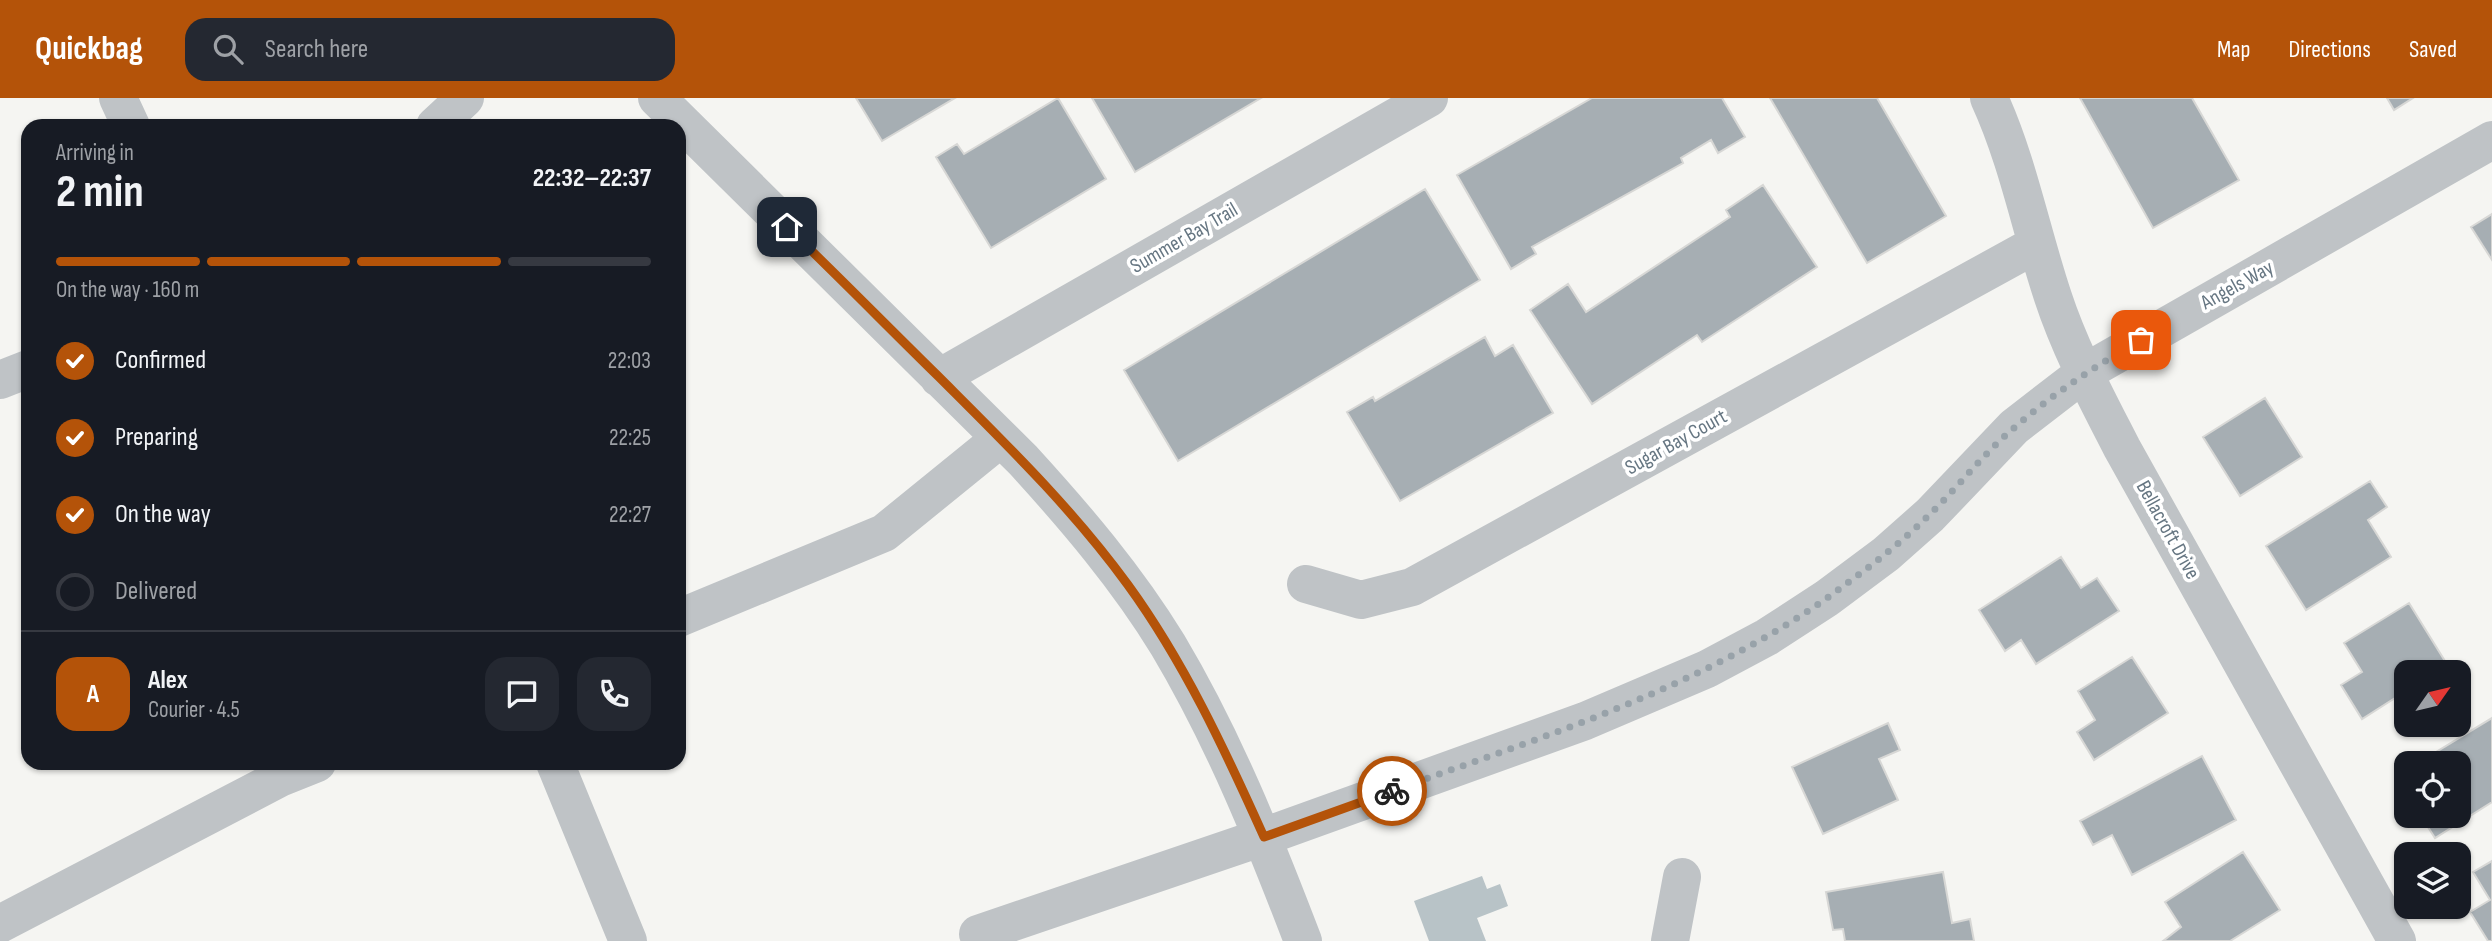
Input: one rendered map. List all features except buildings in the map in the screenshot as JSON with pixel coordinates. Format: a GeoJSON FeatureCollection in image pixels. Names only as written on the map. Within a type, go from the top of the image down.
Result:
{"type":"FeatureCollection","features":[{"type":"Feature","properties":{"kind":"street"},"geometry":{"type":"LineString","coordinates":[[118,98],[128,119]]}},
{"type":"Feature","properties":{"kind":"street"},"geometry":{"type":"LineString","coordinates":[[443,119],[466,98]]}},
{"type":"Feature","properties":{"kind":"street"},"geometry":{"type":"LineString","coordinates":[[657,98],[678,119]]}},
{"type":"Feature","properties":{"kind":"street","name":"Summer Bay Trail"},"geometry":{"type":"LineString","coordinates":[[939,377],[1429,98]]}},
{"type":"Feature","properties":{"kind":"street","name":"Bellacroft Drive"},"geometry":{"type":"LineString","coordinates":[[1989,98],[2013,163],[2053,299],[2084,373],[2129,460],[2397,941]]}},
{"type":"Feature","properties":{"kind":"street"},"geometry":{"type":"LineString","coordinates":[[686,127],[1002,438],[1081,523],[1129,586],[1167,644],[1208,717],[1264,837],[1303,941]]}},
{"type":"Feature","properties":{"kind":"street","name":"Angels Way"},"geometry":{"type":"LineString","coordinates":[[973,939],[1586,722],[1707,669],[1767,637],[1827,598],[1886,554],[1930,514],[2014,427],[2084,373],[2492,140]]}},
{"type":"Feature","properties":{"kind":"street","name":"Sugar Bay Court"},"geometry":{"type":"LineString","coordinates":[[1306,584],[1361,600],[1412,587],[2037,244]]}},
{"type":"Feature","properties":{"kind":"street"},"geometry":{"type":"LineString","coordinates":[[0,380],[21,372]]}},
{"type":"Feature","properties":{"kind":"street"},"geometry":{"type":"LineString","coordinates":[[686,615],[884,533],[1002,438]]}},
{"type":"Feature","properties":{"kind":"street"},"geometry":{"type":"LineString","coordinates":[[0,924],[300,770]]}},
{"type":"Feature","properties":{"kind":"street"},"geometry":{"type":"LineString","coordinates":[[558,770],[628,941]]}},
{"type":"Feature","properties":{"kind":"street"},"geometry":{"type":"LineString","coordinates":[[1670,941],[1682,877]]}},
{"type":"Feature","properties":{"kind":"shaded area"},"geometry":{"type":"Polygon","coordinates":[[[1482,876],[1487,889],[1500,884],[1508,906],[1477,918],[1486,941],[1429,941],[1414,901],[1482,876]]]}},
{"type":"Feature","properties":{"kind":"way so far"},"geometry":{"type":"LineString","coordinates":[[1392,791],[1586,722],[1707,669],[1767,637],[1827,598],[1886,554],[1930,514],[2014,427],[2084,373],[2141,340]]}},
{"type":"Feature","properties":{"kind":"route"},"geometry":{"type":"LineString","coordinates":[[787,227],[1023,460],[1081,523],[1129,586],[1167,644],[1201,704],[1264,837],[1392,791]]}}]}
